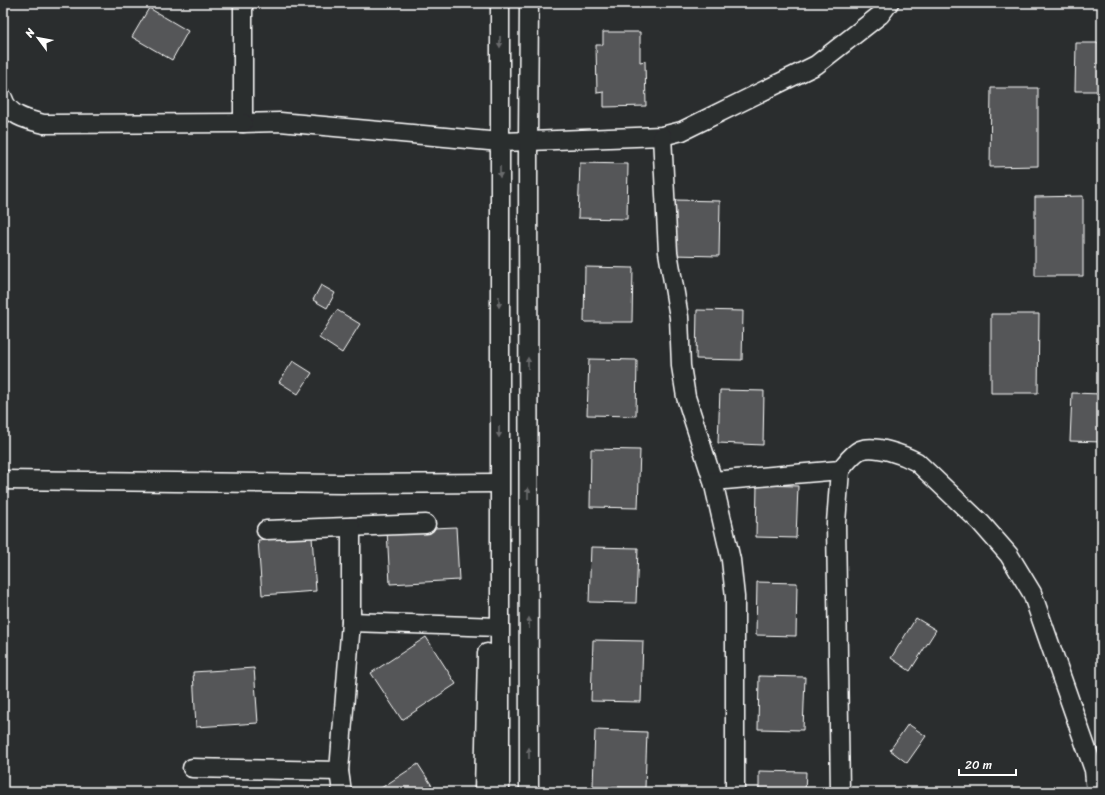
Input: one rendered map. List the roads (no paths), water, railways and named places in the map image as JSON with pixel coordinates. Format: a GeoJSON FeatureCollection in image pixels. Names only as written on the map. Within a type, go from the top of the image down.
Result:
{"type":"FeatureCollection","features":[{"type":"Feature","properties":{"kind":"street"},"geometry":{"type":"LineString","coordinates":[[243,3],[243,123]]}},
{"type":"Feature","properties":{"kind":"street"},"geometry":{"type":"LineString","coordinates":[[484,792],[499,483],[500,3]]}},
{"type":"Feature","properties":{"kind":"street"},"geometry":{"type":"LineString","coordinates":[[529,3],[529,792]]}},
{"type":"Feature","properties":{"kind":"street"},"geometry":{"type":"LineString","coordinates":[[3,98],[10,111],[24,118],[44,124],[280,122],[500,142],[662,136],[682,131],[816,65],[880,15],[889,3]]}},
{"type":"Feature","properties":{"kind":"street"},"geometry":{"type":"LineString","coordinates":[[662,136],[668,252],[679,317],[681,366],[686,397],[713,481],[731,560],[735,597],[735,792]]}},
{"type":"Feature","properties":{"kind":"street"},"geometry":{"type":"LineString","coordinates":[[840,792],[836,523],[840,470],[848,459],[861,450],[884,450],[905,455],[917,462],[981,523],[1009,555],[1032,593],[1094,770],[1096,792]]}},
{"type":"Feature","properties":{"kind":"street"},"geometry":{"type":"LineString","coordinates":[[713,481],[840,470]]}},
{"type":"Feature","properties":{"kind":"street"},"geometry":{"type":"LineString","coordinates":[[3,480],[342,484],[499,483]]}},
{"type":"Feature","properties":{"kind":"street"},"geometry":{"type":"LineString","coordinates":[[266,530],[426,524]]}},
{"type":"Feature","properties":{"kind":"street"},"geometry":{"type":"LineString","coordinates":[[342,792],[340,771],[351,622],[351,527]]}},
{"type":"Feature","properties":{"kind":"street"},"geometry":{"type":"LineString","coordinates":[[351,622],[493,627]]}},
{"type":"Feature","properties":{"kind":"street"},"geometry":{"type":"LineString","coordinates":[[493,627],[500,792]]}},
{"type":"Feature","properties":{"kind":"street"},"geometry":{"type":"LineString","coordinates":[[192,768],[340,771]]}}]}
